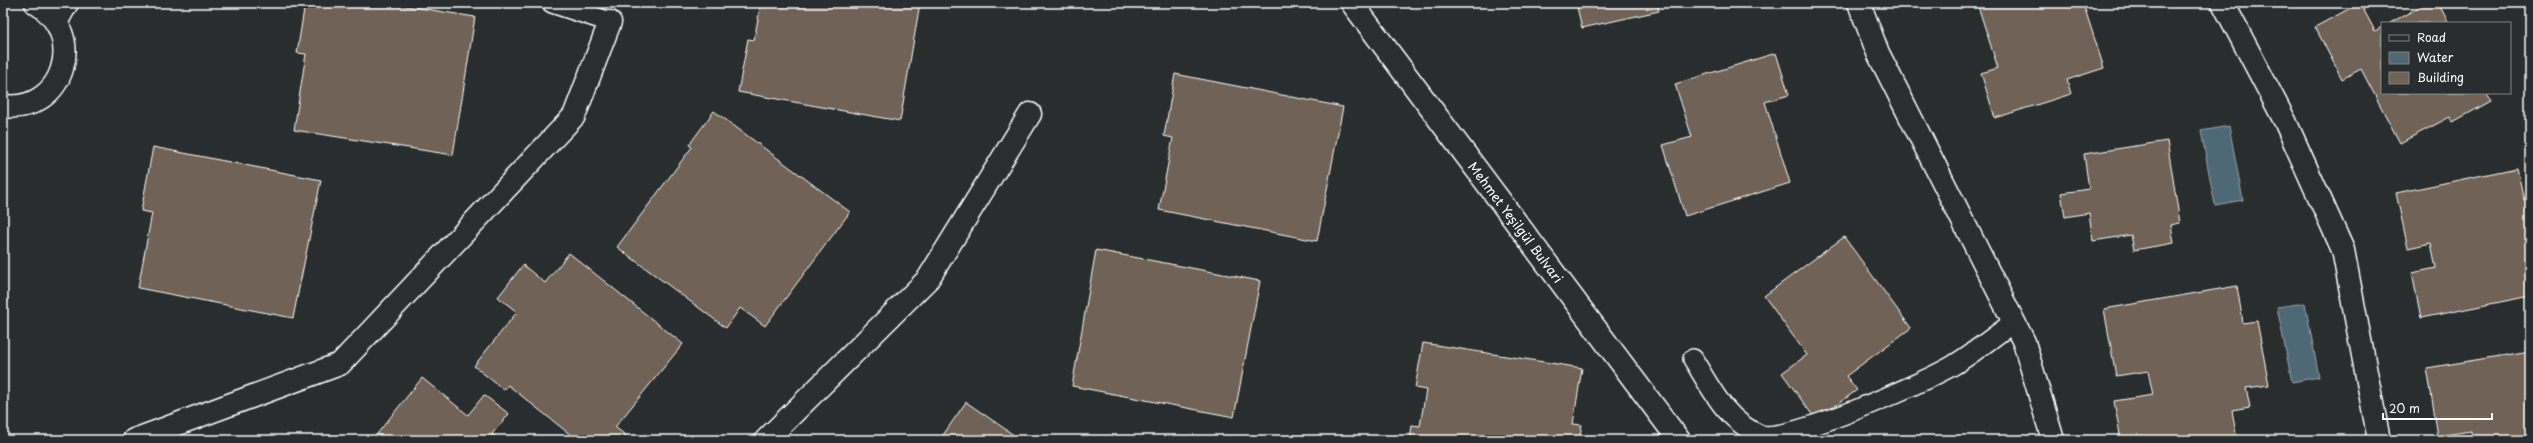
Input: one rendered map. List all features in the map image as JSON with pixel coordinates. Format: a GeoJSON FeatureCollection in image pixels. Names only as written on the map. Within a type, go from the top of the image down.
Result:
{"type":"FeatureCollection","features":[{"type":"Feature","properties":{"kind":"street"},"geometry":{"type":"LineString","coordinates":[[3,106],[25,105],[41,98],[54,86],[62,71],[66,54],[62,12],[45,8],[36,3]]}},
{"type":"Feature","properties":{"kind":"street","name":"Mehmet Yeşilgül Bulvari"},"geometry":{"type":"LineString","coordinates":[[1352,3],[1679,440]]}},
{"type":"Feature","properties":{"kind":"street"},"geometry":{"type":"LineString","coordinates":[[1859,3],[1878,54],[2024,342],[2053,440]]}},
{"type":"Feature","properties":{"kind":"street"},"geometry":{"type":"LineString","coordinates":[[2223,3],[2285,121],[2343,250],[2379,440]]}},
{"type":"Feature","properties":{"kind":"street"},"geometry":{"type":"LineString","coordinates":[[134,440],[340,364],[574,116],[610,22]]}},
{"type":"Feature","properties":{"kind":"street"},"geometry":{"type":"LineString","coordinates":[[766,440],[928,279],[1030,114]]}},
{"type":"Feature","properties":{"kind":"lane"},"geometry":{"type":"LineString","coordinates":[[552,3],[610,22]]}},
{"type":"Feature","properties":{"kind":"lane"},"geometry":{"type":"LineString","coordinates":[[1693,359],[1716,397],[1733,417],[1760,435],[1772,437],[1790,434],[1836,419],[1898,392],[1952,366],[2014,322]]}},
{"type":"Feature","properties":{"kind":"water"},"geometry":{"type":"Polygon","coordinates":[[[2229,126],[2243,200],[2215,205],[2201,131],[2229,126]]]}},
{"type":"Feature","properties":{"kind":"water"},"geometry":{"type":"Polygon","coordinates":[[[2305,303],[2319,377],[2292,382],[2277,307],[2305,303]]]}},
{"type":"Feature","properties":{"kind":"building"},"geometry":{"type":"Polygon","coordinates":[[[305,3],[388,3],[475,17],[453,155],[294,130],[306,54],[297,53],[305,3]]]}},
{"type":"Feature","properties":{"kind":"building"},"geometry":{"type":"Polygon","coordinates":[[[761,3],[920,3],[900,121],[738,92],[748,39],[754,40],[761,3]]]}},
{"type":"Feature","properties":{"kind":"building"},"geometry":{"type":"Polygon","coordinates":[[[1576,3],[1657,3],[1659,11],[1582,28],[1576,3]]]}},
{"type":"Feature","properties":{"kind":"building"},"geometry":{"type":"Polygon","coordinates":[[[1977,3],[2083,3],[2104,68],[2067,80],[2071,94],[1995,118],[1981,73],[1998,68],[1977,3]]]}},
{"type":"Feature","properties":{"kind":"building"},"geometry":{"type":"Polygon","coordinates":[[[2360,3],[2375,31],[2381,28],[2381,94],[2487,94],[2491,101],[2453,122],[2450,117],[2400,143],[2361,69],[2342,79],[2315,27],[2360,3]]]}},
{"type":"Feature","properties":{"kind":"building"},"geometry":{"type":"Polygon","coordinates":[[[2427,3],[2438,3],[2448,22],[2392,22],[2427,3]]]}},
{"type":"Feature","properties":{"kind":"building"},"geometry":{"type":"Polygon","coordinates":[[[1776,53],[1789,95],[1765,102],[1790,183],[1685,216],[1663,145],[1692,137],[1675,84],[1776,53]]]}},
{"type":"Feature","properties":{"kind":"building"},"geometry":{"type":"Polygon","coordinates":[[[1175,74],[1343,107],[1317,241],[1159,210],[1173,138],[1164,136],[1175,74]]]}},
{"type":"Feature","properties":{"kind":"building"},"geometry":{"type":"Polygon","coordinates":[[[714,111],[850,212],[765,326],[740,308],[726,328],[617,247],[692,147],[689,145],[714,111]]]}},
{"type":"Feature","properties":{"kind":"building"},"geometry":{"type":"Polygon","coordinates":[[[2167,141],[2180,223],[2171,225],[2174,243],[2134,250],[2131,235],[2093,241],[2089,213],[2065,217],[2061,193],[2089,189],[2084,154],[2167,141]]]}},
{"type":"Feature","properties":{"kind":"building"},"geometry":{"type":"Polygon","coordinates":[[[153,147],[321,180],[293,318],[138,288],[152,213],[141,211],[153,147]]]}},
{"type":"Feature","properties":{"kind":"building"},"geometry":{"type":"Polygon","coordinates":[[[2517,168],[2524,200],[2530,199],[2530,296],[2421,318],[2412,273],[2436,268],[2431,243],[2408,248],[2396,193],[2517,168]]]}},
{"type":"Feature","properties":{"kind":"building"},"geometry":{"type":"Polygon","coordinates":[[[1844,237],[1911,328],[1846,376],[1857,390],[1816,420],[1782,373],[1807,355],[1764,296],[1844,237]]]}},
{"type":"Feature","properties":{"kind":"building"},"geometry":{"type":"Polygon","coordinates":[[[1096,250],[1260,281],[1234,417],[1072,386],[1096,250]]]}},
{"type":"Feature","properties":{"kind":"building"},"geometry":{"type":"Polygon","coordinates":[[[569,253],[683,344],[615,427],[629,438],[627,440],[577,440],[508,385],[504,390],[474,366],[517,312],[498,297],[523,265],[545,283],[569,253]]]}},
{"type":"Feature","properties":{"kind":"building"},"geometry":{"type":"Polygon","coordinates":[[[2237,286],[2243,323],[2257,321],[2269,385],[2246,388],[2250,407],[2232,410],[2237,440],[2121,440],[2114,401],[2153,395],[2148,371],[2116,376],[2104,309],[2237,286]]]}},
{"type":"Feature","properties":{"kind":"building"},"geometry":{"type":"Polygon","coordinates":[[[1423,343],[1582,368],[1573,424],[1582,425],[1579,440],[1410,440],[1412,425],[1420,426],[1426,390],[1415,388],[1423,343]]]}},
{"type":"Feature","properties":{"kind":"building"},"geometry":{"type":"Polygon","coordinates":[[[2530,351],[2530,440],[2472,440],[2471,431],[2438,436],[2427,368],[2530,351]]]}},
{"type":"Feature","properties":{"kind":"building"},"geometry":{"type":"Polygon","coordinates":[[[422,378],[468,415],[484,395],[509,414],[492,434],[500,440],[385,440],[377,434],[422,378]]]}},
{"type":"Feature","properties":{"kind":"building"},"geometry":{"type":"Polygon","coordinates":[[[966,402],[1021,440],[944,440],[941,438],[966,402]]]}}]}
